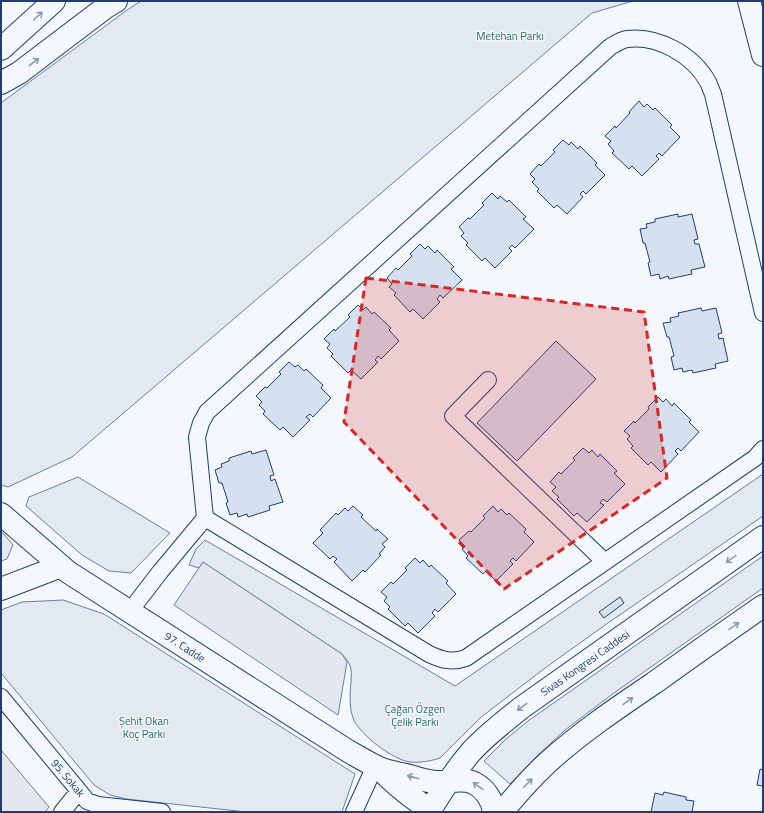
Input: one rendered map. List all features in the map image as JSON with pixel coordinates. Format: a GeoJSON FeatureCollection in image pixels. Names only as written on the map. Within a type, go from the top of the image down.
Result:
{"type":"FeatureCollection","features":[{"type":"Feature","properties":{"kind":"main road"},"geometry":{"type":"LineString","coordinates":[[1,49],[54,1]]}},
{"type":"Feature","properties":{"kind":"main road"},"geometry":{"type":"LineString","coordinates":[[1,83],[19,73],[116,1]]}},
{"type":"Feature","properties":{"kind":"main road"},"geometry":{"type":"LineString","coordinates":[[749,1],[763,54]]}},
{"type":"Feature","properties":{"kind":"main road","name":"97. Cadde"},"geometry":{"type":"LineString","coordinates":[[1,514],[68,572],[328,739],[376,767],[410,797],[430,811]]}},
{"type":"Feature","properties":{"kind":"main road","name":"Sivas Kongresi Caddesi"},"geometry":{"type":"LineString","coordinates":[[430,811],[448,782],[475,748],[521,708],[763,537]]}},
{"type":"Feature","properties":{"kind":"main road"},"geometry":{"type":"LineString","coordinates":[[1,589],[61,566]]}},
{"type":"Feature","properties":{"kind":"main road"},"geometry":{"type":"LineString","coordinates":[[502,812],[532,778],[574,740],[763,606]]}},
{"type":"Feature","properties":{"kind":"main road","name":"97. Cadde"},"geometry":{"type":"LineString","coordinates":[[376,767],[426,781],[448,782],[464,780],[472,782],[486,792],[490,798],[494,812]]}},
{"type":"Feature","properties":{"kind":"street"},"geometry":{"type":"LineString","coordinates":[[130,612],[204,518],[197,437],[201,423],[207,412],[610,47],[618,42],[626,39],[644,39],[678,51],[701,72],[708,83],[713,94],[763,313]]}},
{"type":"Feature","properties":{"kind":"street"},"geometry":{"type":"LineString","coordinates":[[488,380],[453,416],[605,562]]}},
{"type":"Feature","properties":{"kind":"street"},"geometry":{"type":"LineString","coordinates":[[204,518],[429,654],[439,659],[458,661],[466,658],[755,458],[763,449]]}},
{"type":"Feature","properties":{"kind":"street","name":"95. Sokak"},"geometry":{"type":"LineString","coordinates":[[1,697],[79,791],[95,808],[162,812]]}},
{"type":"Feature","properties":{"kind":"street"},"geometry":{"type":"LineString","coordinates":[[354,812],[376,767]]}},
{"type":"Feature","properties":{"kind":"street"},"geometry":{"type":"LineString","coordinates":[[62,812],[79,791]]}},
{"type":"Feature","properties":{"kind":"highlighted area"},"geometry":{"type":"Polygon","coordinates":[[[366,278],[644,312],[667,478],[504,589],[344,422],[366,278]]]}},
{"type":"Feature","properties":{"kind":"green space","name":"Metehan Parkı"},"geometry":{"type":"Polygon","coordinates":[[[141,1],[633,1],[592,13],[72,457],[8,487],[1,485],[1,103],[141,1]]]}},
{"type":"Feature","properties":{"kind":"green space","name":"Çağan Özgen Çelik Parkı"},"geometry":{"type":"Polygon","coordinates":[[[763,474],[763,516],[545,668],[480,718],[440,758],[425,762],[410,762],[395,757],[377,745],[356,724],[350,705],[351,668],[348,661],[342,654],[203,562],[199,568],[189,565],[196,549],[205,540],[455,686],[763,474]]]}},
{"type":"Feature","properties":{"kind":"green space"},"geometry":{"type":"Polygon","coordinates":[[[78,477],[170,533],[131,573],[109,571],[82,555],[26,506],[29,497],[78,477]]]}},
{"type":"Feature","properties":{"kind":"green space"},"geometry":{"type":"Polygon","coordinates":[[[1,531],[13,545],[7,559],[1,561],[1,531]]]}},
{"type":"Feature","properties":{"kind":"green space"},"geometry":{"type":"Polygon","coordinates":[[[763,556],[763,588],[614,693],[565,730],[510,784],[484,761],[505,740],[528,721],[763,556]]]}},
{"type":"Feature","properties":{"kind":"green space","name":"Şehit Okan Koç Parkı"},"geometry":{"type":"Polygon","coordinates":[[[63,600],[104,614],[355,774],[342,812],[247,812],[126,799],[110,795],[94,785],[1,673],[1,610],[22,602],[63,600]]]}},
{"type":"Feature","properties":{"kind":"shaded area"},"geometry":{"type":"Polygon","coordinates":[[[203,562],[342,654],[347,662],[338,715],[174,605],[203,562]]]}},
{"type":"Feature","properties":{"kind":"shaded area"},"geometry":{"type":"Polygon","coordinates":[[[1,750],[49,807],[45,812],[1,812],[1,750]]]}},
{"type":"Feature","properties":{"kind":"building"},"geometry":{"type":"Polygon","coordinates":[[[639,101],[644,107],[647,104],[653,110],[655,108],[672,125],[670,127],[680,137],[662,156],[659,153],[656,156],[659,159],[642,176],[632,166],[629,169],[612,153],[614,151],[608,144],[611,141],[605,136],[615,126],[616,128],[639,101]]]}},
{"type":"Feature","properties":{"kind":"building"},"geometry":{"type":"Polygon","coordinates":[[[563,140],[569,145],[571,142],[578,149],[580,146],[597,163],[595,165],[605,175],[586,194],[583,191],[580,194],[583,197],[567,214],[557,205],[554,208],[537,191],[539,189],[532,182],[535,179],[530,174],[539,164],[541,166],[555,152],[553,150],[563,140]]]}},
{"type":"Feature","properties":{"kind":"building"},"geometry":{"type":"Polygon","coordinates":[[[492,193],[498,199],[500,196],[507,202],[509,200],[526,217],[523,219],[534,229],[515,248],[512,245],[509,248],[512,251],[495,268],[485,258],[482,261],[466,245],[468,243],[461,236],[464,233],[459,227],[468,218],[470,219],[484,205],[482,203],[492,193]]]}},
{"type":"Feature","properties":{"kind":"building"},"geometry":{"type":"Polygon","coordinates":[[[678,214],[678,217],[692,214],[698,239],[694,240],[695,244],[699,244],[705,267],[691,270],[692,274],[669,279],[668,276],[660,279],[659,274],[651,276],[648,263],[650,262],[640,229],[647,228],[646,224],[655,222],[655,219],[678,214]]]}},
{"type":"Feature","properties":{"kind":"building"},"geometry":{"type":"Polygon","coordinates":[[[420,244],[425,249],[428,246],[435,253],[437,250],[454,267],[451,269],[462,280],[443,298],[440,295],[437,299],[440,302],[423,319],[413,309],[410,312],[394,295],[396,293],[389,287],[392,284],[387,278],[396,268],[398,270],[412,256],[410,254],[420,244]]]}},
{"type":"Feature","properties":{"kind":"building"},"geometry":{"type":"Polygon","coordinates":[[[358,305],[363,310],[366,307],[372,314],[374,312],[391,328],[389,330],[399,341],[381,359],[378,356],[375,360],[378,362],[361,379],[351,370],[348,373],[331,356],[333,354],[327,348],[330,344],[324,339],[350,317],[348,315],[358,305]]]}},
{"type":"Feature","properties":{"kind":"building"},"geometry":{"type":"Polygon","coordinates":[[[701,308],[702,311],[716,308],[722,333],[718,334],[719,339],[723,338],[728,361],[715,364],[716,368],[693,373],[692,370],[683,372],[682,368],[674,370],[671,357],[674,356],[669,337],[667,337],[663,323],[671,322],[670,318],[679,316],[678,313],[701,308]]]}},
{"type":"Feature","properties":{"kind":"building"},"geometry":{"type":"Polygon","coordinates":[[[556,341],[596,379],[517,461],[477,423],[556,341]]]}},
{"type":"Feature","properties":{"kind":"building"},"geometry":{"type":"Polygon","coordinates":[[[289,362],[295,367],[298,365],[304,371],[306,369],[323,385],[321,388],[331,398],[313,417],[310,414],[306,417],[310,420],[293,437],[283,427],[280,430],[263,414],[265,411],[259,405],[262,402],[256,396],[265,387],[267,388],[281,374],[279,372],[289,362]]]}},
{"type":"Feature","properties":{"kind":"building"},"geometry":{"type":"Polygon","coordinates":[[[658,397],[663,402],[666,399],[672,406],[674,403],[691,420],[689,422],[699,432],[681,451],[678,448],[675,451],[678,454],[661,472],[651,462],[648,465],[631,448],[633,446],[627,439],[630,436],[624,431],[634,421],[635,423],[649,409],[648,407],[658,397]]]}},
{"type":"Feature","properties":{"kind":"building"},"geometry":{"type":"Polygon","coordinates":[[[583,448],[589,453],[592,450],[598,457],[600,454],[617,471],[614,473],[625,484],[607,502],[603,499],[600,503],[604,505],[587,522],[577,513],[574,516],[557,499],[559,497],[552,491],[556,487],[550,482],[559,472],[561,474],[575,460],[573,458],[583,448]]]}},
{"type":"Feature","properties":{"kind":"building"},"geometry":{"type":"Polygon","coordinates":[[[266,450],[274,475],[270,476],[271,481],[275,479],[283,502],[269,506],[270,510],[248,517],[247,514],[238,517],[237,513],[230,515],[226,503],[228,502],[222,483],[219,483],[215,470],[222,467],[221,464],[229,461],[229,458],[251,451],[252,454],[266,450]]]}},
{"type":"Feature","properties":{"kind":"building"},"geometry":{"type":"Polygon","coordinates":[[[353,506],[363,515],[361,517],[376,531],[377,529],[388,539],[382,544],[385,547],[379,554],[381,555],[365,572],[363,570],[352,581],[334,562],[337,559],[333,556],[330,559],[313,543],[323,533],[320,530],[336,513],[338,515],[345,508],[348,511],[353,506]]]}},
{"type":"Feature","properties":{"kind":"building"},"geometry":{"type":"Polygon","coordinates":[[[493,506],[498,512],[501,509],[507,515],[509,513],[526,529],[524,532],[534,542],[516,561],[513,558],[510,561],[513,564],[496,581],[486,571],[483,574],[466,558],[468,556],[462,549],[465,546],[459,540],[469,531],[471,532],[485,518],[483,516],[493,506]]]}},
{"type":"Feature","properties":{"kind":"building"},"geometry":{"type":"Polygon","coordinates":[[[415,558],[420,563],[423,560],[429,567],[431,565],[448,581],[446,583],[456,594],[438,612],[435,609],[432,613],[435,616],[418,633],[408,623],[405,626],[388,609],[390,607],[384,601],[387,597],[381,592],[391,582],[393,584],[407,570],[405,568],[415,558]]]}},
{"type":"Feature","properties":{"kind":"building"},"geometry":{"type":"Polygon","coordinates":[[[620,597],[624,603],[604,618],[599,612],[620,597]]]}},
{"type":"Feature","properties":{"kind":"building"},"geometry":{"type":"Polygon","coordinates":[[[760,769],[763,770],[763,786],[757,785],[760,769]]]}},
{"type":"Feature","properties":{"kind":"building"},"geometry":{"type":"Polygon","coordinates":[[[664,792],[686,797],[686,800],[694,801],[692,812],[651,812],[655,793],[663,795],[664,792]]]}}]}
